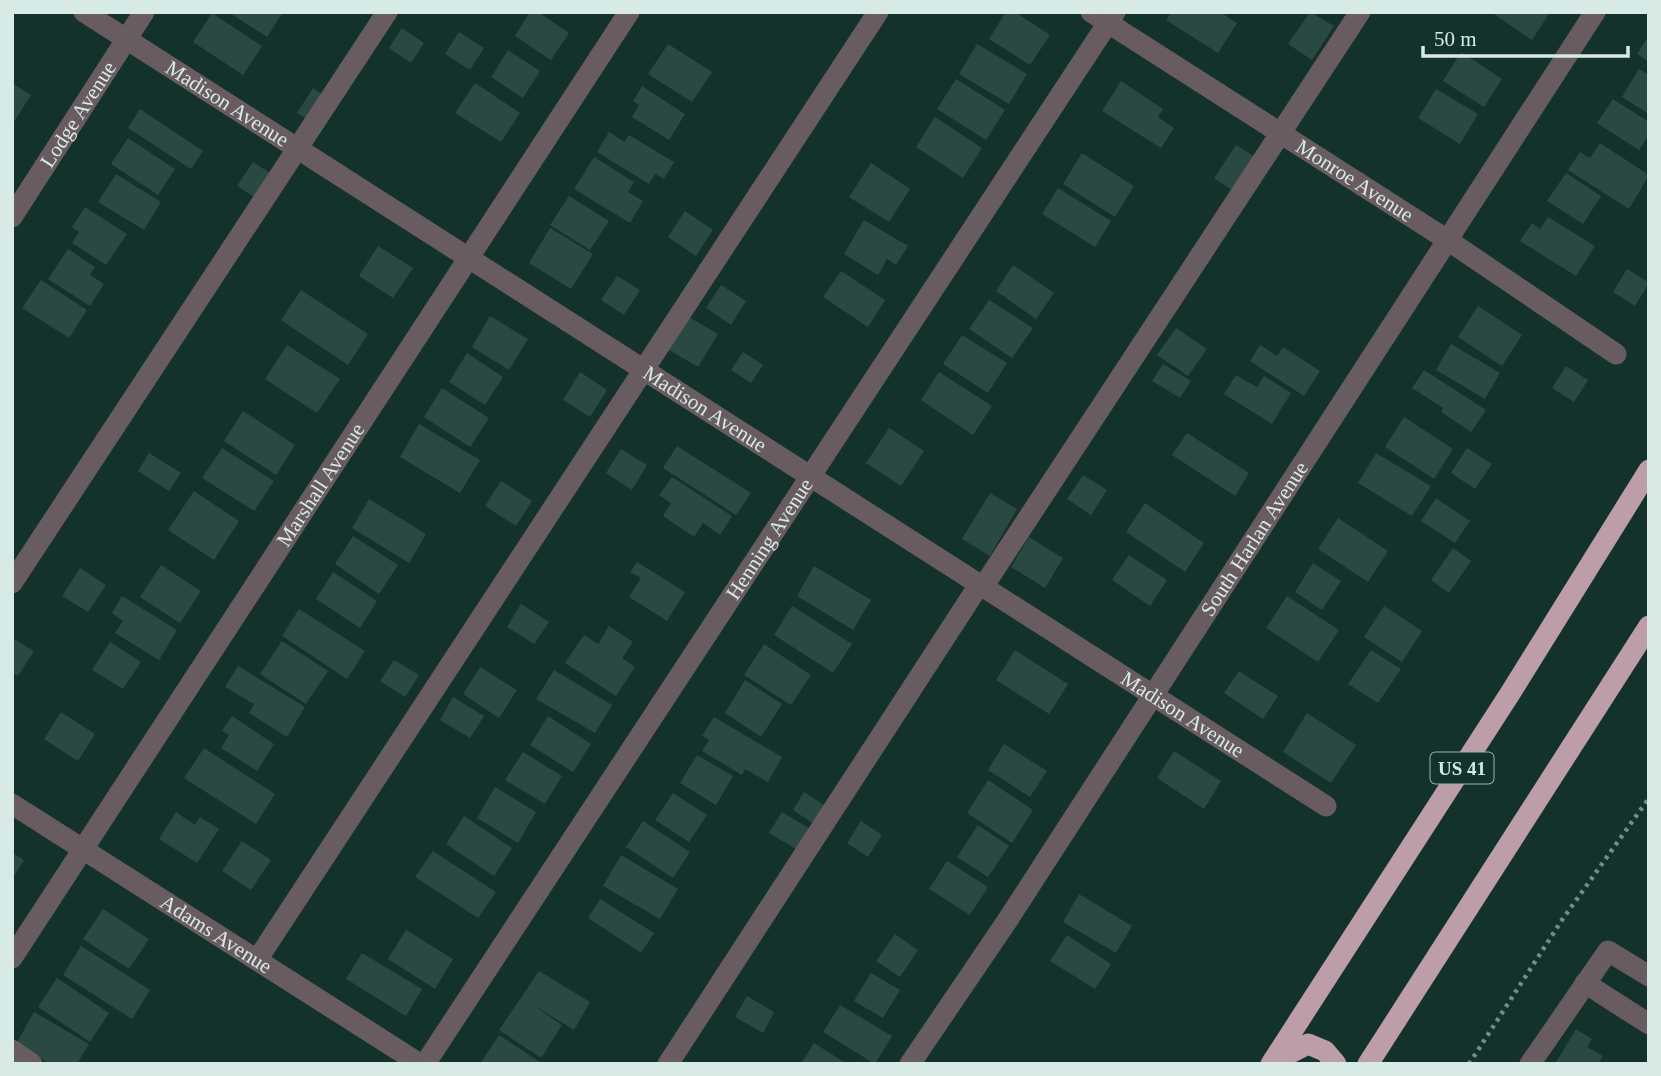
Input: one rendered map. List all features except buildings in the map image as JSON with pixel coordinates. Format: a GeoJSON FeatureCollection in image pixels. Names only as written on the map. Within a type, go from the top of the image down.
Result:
{"type":"FeatureCollection","features":[{"type":"Feature","properties":{"kind":"highway","name":"US 41"},"geometry":{"type":"LineString","coordinates":[[1271,1064],[1511,692],[1649,470]]}},
{"type":"Feature","properties":{"kind":"highway"},"geometry":{"type":"LineString","coordinates":[[1368,1064],[1649,625]]}},
{"type":"Feature","properties":{"kind":"highway"},"geometry":{"type":"LineString","coordinates":[[1271,1064],[1292,1050],[1308,1044],[1325,1051],[1336,1064]]}},
{"type":"Feature","properties":{"kind":"street","name":"Madison Avenue"},"geometry":{"type":"LineString","coordinates":[[84,12],[1326,806]]}},
{"type":"Feature","properties":{"kind":"street","name":"Lodge Avenue"},"geometry":{"type":"LineString","coordinates":[[12,217],[144,12]]}},
{"type":"Feature","properties":{"kind":"street"},"geometry":{"type":"LineString","coordinates":[[12,583],[387,12]]}},
{"type":"Feature","properties":{"kind":"street","name":"Marshall Avenue"},"geometry":{"type":"LineString","coordinates":[[12,958],[629,12]]}},
{"type":"Feature","properties":{"kind":"street"},"geometry":{"type":"LineString","coordinates":[[257,960],[878,12]]}},
{"type":"Feature","properties":{"kind":"street"},"geometry":{"type":"LineString","coordinates":[[668,1064],[1360,12]]}},
{"type":"Feature","properties":{"kind":"street","name":"South Harlan Avenue"},"geometry":{"type":"LineString","coordinates":[[910,1064],[1595,12]]}},
{"type":"Feature","properties":{"kind":"street","name":"Monroe Avenue"},"geometry":{"type":"LineString","coordinates":[[1104,16],[1446,239],[1615,354]]}},
{"type":"Feature","properties":{"kind":"street","name":"Henning Avenue"},"geometry":{"type":"LineString","coordinates":[[423,1064],[810,478],[1104,16]]}},
{"type":"Feature","properties":{"kind":"street","name":"Adams Avenue"},"geometry":{"type":"LineString","coordinates":[[12,804],[423,1064]]}},
{"type":"Feature","properties":{"kind":"street"},"geometry":{"type":"LineString","coordinates":[[1530,1064],[1608,951],[1649,976]]}},
{"type":"Feature","properties":{"kind":"street"},"geometry":{"type":"LineString","coordinates":[[1585,983],[1649,1024]]}},
{"type":"Feature","properties":{"kind":"street"},"geometry":{"type":"LineString","coordinates":[[12,1050],[32,1064]]}},
{"type":"Feature","properties":{"kind":"path"},"geometry":{"type":"LineString","coordinates":[[1469,1064],[1567,912],[1649,798]]}}]}
